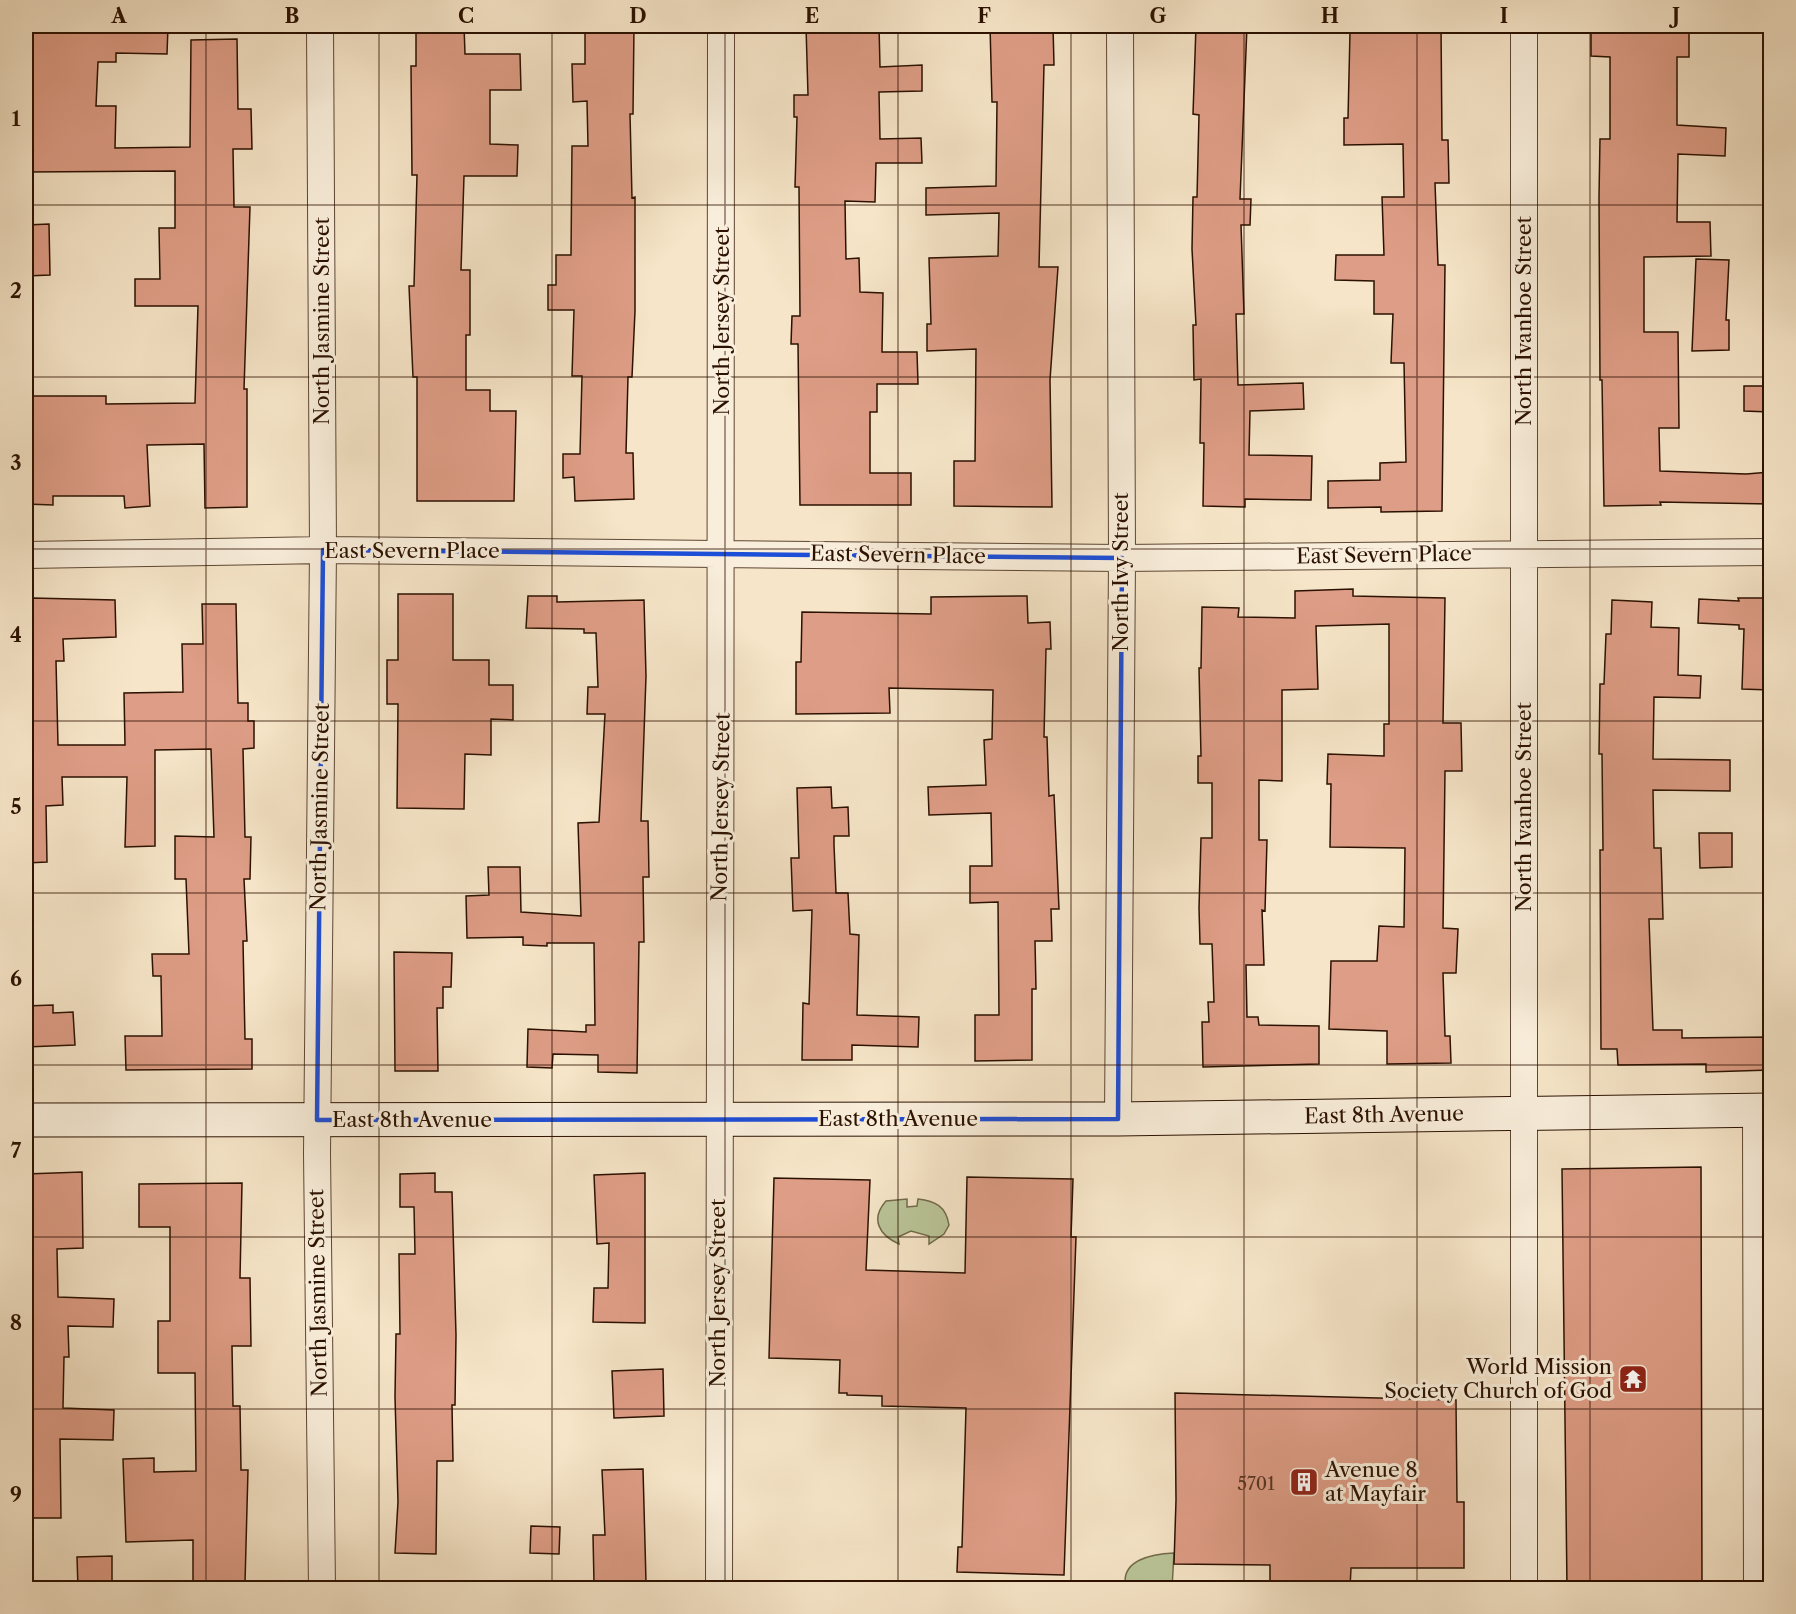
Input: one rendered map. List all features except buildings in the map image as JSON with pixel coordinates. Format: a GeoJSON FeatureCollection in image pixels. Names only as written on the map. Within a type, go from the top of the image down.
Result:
{"type":"FeatureCollection","features":[{"type":"Feature","properties":{"kind":"street","name":"North Jasmine Street"},"geometry":{"type":"LineString","coordinates":[[320,26],[323,550],[317,1120],[322,1588]]}},
{"type":"Feature","properties":{"kind":"street","name":"North Jersey Street"},"geometry":{"type":"LineString","coordinates":[[719,1588],[718,1120],[723,553],[721,26]]}},
{"type":"Feature","properties":{"kind":"street","name":"North Ivy Street"},"geometry":{"type":"LineString","coordinates":[[1118,1119],[1122,558],[1120,26]]}},
{"type":"Feature","properties":{"kind":"street","name":"North Ivanhoe Street"},"geometry":{"type":"LineString","coordinates":[[1524,26],[1524,1588]]}},
{"type":"Feature","properties":{"kind":"street","name":"East Severn Place"},"geometry":{"type":"LineString","coordinates":[[26,555],[323,550],[1122,558],[1770,552]]}},
{"type":"Feature","properties":{"kind":"street","name":"East 8th Avenue"},"geometry":{"type":"LineString","coordinates":[[26,1120],[1118,1119],[1763,1111]]}},
{"type":"Feature","properties":{"kind":"street"},"geometry":{"type":"LineString","coordinates":[[1757,1588],[1763,1111]]}},
{"type":"Feature","properties":{"kind":"highlighted area"},"geometry":{"type":"Polygon","coordinates":[[[323,550],[1122,558],[1118,1119],[317,1120],[323,550]]]}},
{"type":"Feature","properties":{"kind":"green space"},"geometry":{"type":"Polygon","coordinates":[[[907,1199],[907,1207],[917,1206],[918,1199],[930,1201],[939,1206],[948,1219],[949,1225],[944,1234],[929,1244],[929,1236],[911,1231],[898,1237],[899,1244],[886,1236],[879,1226],[878,1214],[881,1208],[886,1201],[907,1199]]]}},
{"type":"Feature","properties":{"kind":"green space"},"geometry":{"type":"Polygon","coordinates":[[[1174,1553],[1172,1588],[1126,1588],[1125,1578],[1133,1564],[1148,1557],[1174,1553]]]}},
{"type":"Feature","properties":{"kind":"place","name":"World Mission Society Church of God"},"geometry":{"type":"Point","coordinates":[1633,1379]}},
{"type":"Feature","properties":{"kind":"place","name":"Avenue 8 at Mayfair"},"geometry":{"type":"Point","coordinates":[1304,1482]}}]}
